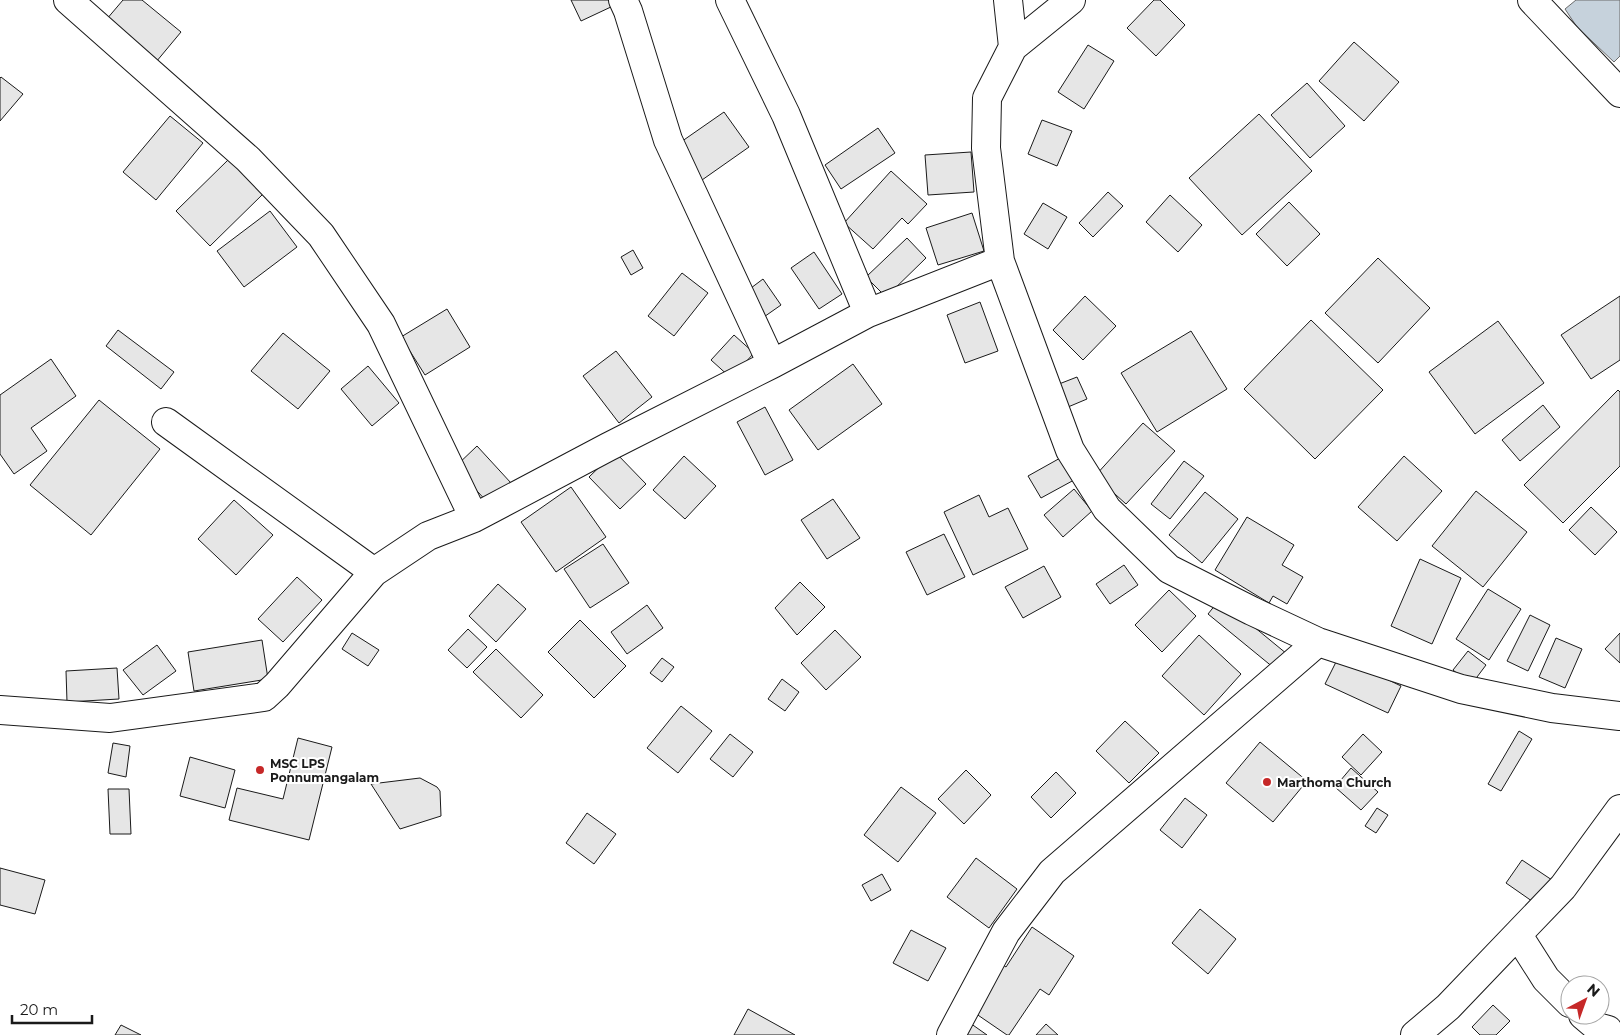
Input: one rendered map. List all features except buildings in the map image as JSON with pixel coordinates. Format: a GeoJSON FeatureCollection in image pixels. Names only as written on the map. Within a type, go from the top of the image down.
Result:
{"type":"FeatureCollection","features":[{"type":"Feature","properties":{"kind":"street"},"geometry":{"type":"LineString","coordinates":[[68,0],[248,159],[321,235],[381,324],[474,518]]}},
{"type":"Feature","properties":{"kind":"street"},"geometry":{"type":"LineString","coordinates":[[623,0],[668,140],[772,364]]}},
{"type":"Feature","properties":{"kind":"street"},"geometry":{"type":"LineString","coordinates":[[730,0],[786,115],[868,313]]}},
{"type":"Feature","properties":{"kind":"street"},"geometry":{"type":"LineString","coordinates":[[1008,0],[1013,47]]}},
{"type":"Feature","properties":{"kind":"street"},"geometry":{"type":"LineString","coordinates":[[1071,0],[1013,47],[987,98],[986,148],[1000,261],[1070,450],[1107,509],[1169,569],[1318,642],[1461,689],[1552,708],[1620,716]]}},
{"type":"Feature","properties":{"kind":"street"},"geometry":{"type":"LineString","coordinates":[[1532,0],[1620,93]]}},
{"type":"Feature","properties":{"kind":"street"},"geometry":{"type":"LineString","coordinates":[[0,710],[110,718],[264,697],[277,685],[374,572],[428,536],[474,518],[608,446],[772,364],[868,313],[1000,261]]}},
{"type":"Feature","properties":{"kind":"street"},"geometry":{"type":"LineString","coordinates":[[166,422],[374,572]]}},
{"type":"Feature","properties":{"kind":"street"},"geometry":{"type":"LineString","coordinates":[[951,1035],[1006,932],[1052,872],[1318,642]]}},
{"type":"Feature","properties":{"kind":"street"},"geometry":{"type":"LineString","coordinates":[[1415,1035],[1448,1008],[1564,887],[1620,809]]}},
{"type":"Feature","properties":{"kind":"street"},"geometry":{"type":"LineString","coordinates":[[1518,935],[1546,978],[1560,993]]}},
{"type":"Feature","properties":{"kind":"street"},"geometry":{"type":"LineString","coordinates":[[1596,1025],[1608,1030]]}},
{"type":"Feature","properties":{"kind":"shaded area"},"geometry":{"type":"Polygon","coordinates":[[[1576,0],[1620,0],[1620,56],[1614,62],[1577,27],[1565,9],[1576,0]]]}},
{"type":"Feature","properties":{"kind":"place","name":"MSC LPS Ponnumangalam"},"geometry":{"type":"Point","coordinates":[260,770]}},
{"type":"Feature","properties":{"kind":"place","name":"Marthoma Church"},"geometry":{"type":"Point","coordinates":[1267,782]}}]}
